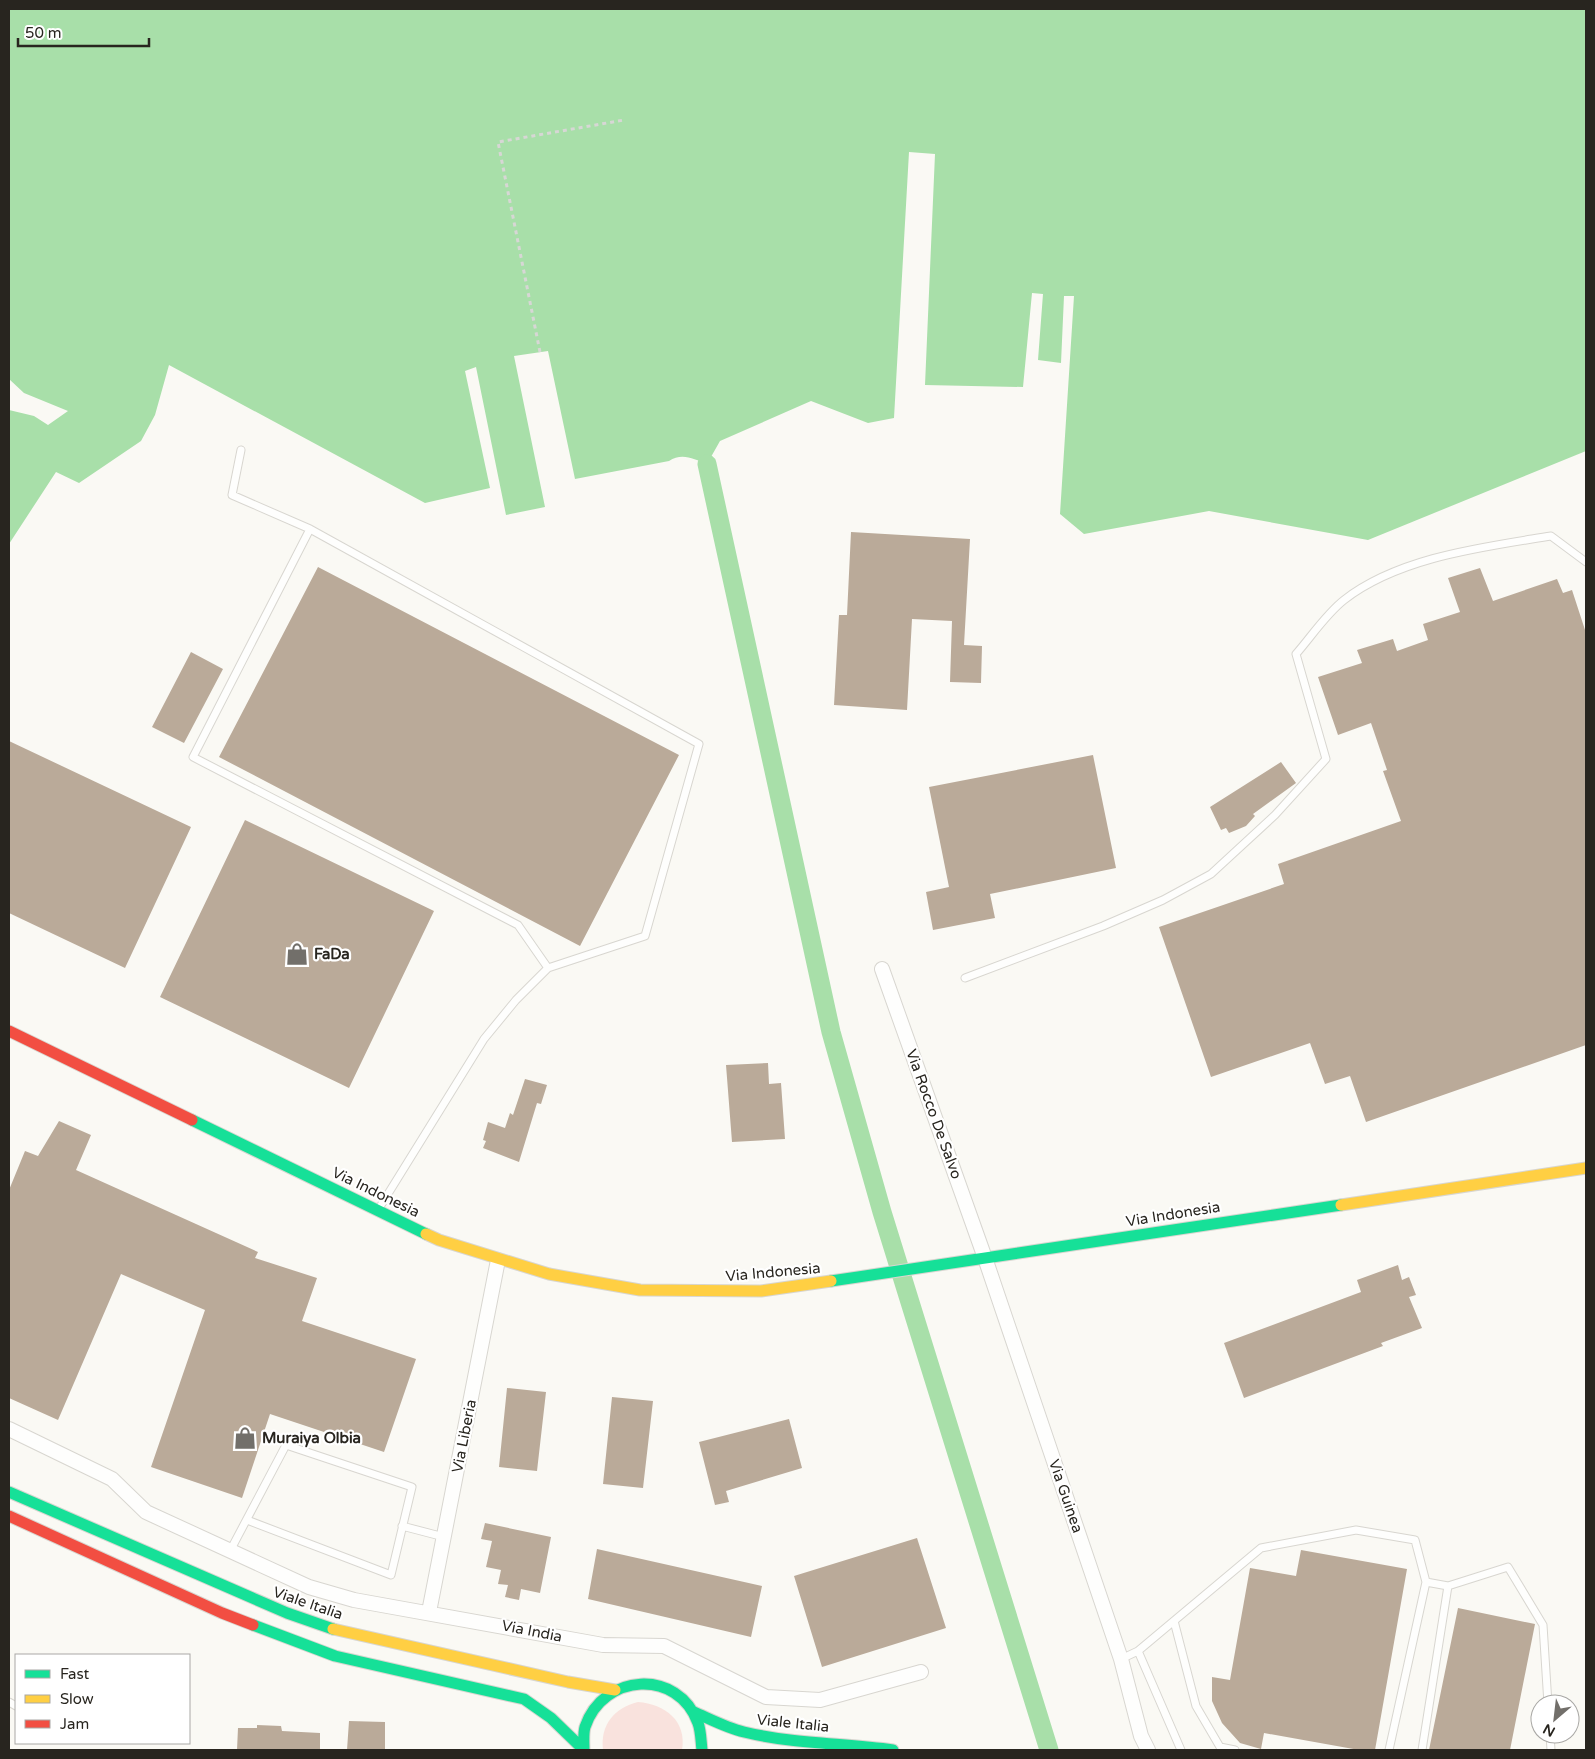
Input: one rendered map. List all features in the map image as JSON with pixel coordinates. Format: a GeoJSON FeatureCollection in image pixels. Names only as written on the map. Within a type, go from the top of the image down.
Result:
{"type":"FeatureCollection","features":[{"type":"Feature","properties":{"kind":"main road","name":"Via Indonesia"},"geometry":{"type":"LineString","coordinates":[[9,1031],[439,1240],[498,1260],[548,1274],[640,1290],[761,1291],[875,1276],[1586,1168]]}},
{"type":"Feature","properties":{"kind":"main road","name":"Viale Italia"},"geometry":{"type":"LineString","coordinates":[[9,1492],[287,1613],[376,1639],[568,1682],[615,1690]]}},
{"type":"Feature","properties":{"kind":"main road"},"geometry":{"type":"LineString","coordinates":[[9,1516],[222,1613],[335,1656],[524,1699],[552,1718],[584,1750]]}},
{"type":"Feature","properties":{"kind":"main road"},"geometry":{"type":"LineString","coordinates":[[584,1750],[585,1727],[597,1705],[615,1690],[634,1683],[656,1684],[678,1694],[694,1712],[702,1732],[702,1750]]}},
{"type":"Feature","properties":{"kind":"main road","name":"Viale Italia"},"geometry":{"type":"LineString","coordinates":[[694,1712],[742,1732],[788,1740],[840,1743],[893,1750]]}},
{"type":"Feature","properties":{"kind":"street","name":"Via Rocco De Salvo"},"geometry":{"type":"LineString","coordinates":[[882,969],[985,1258]]}},
{"type":"Feature","properties":{"kind":"street","name":"Via Guinea"},"geometry":{"type":"LineString","coordinates":[[985,1258],[1120,1659],[1141,1736],[1148,1750]]}},
{"type":"Feature","properties":{"kind":"street","name":"Via Liberia"},"geometry":{"type":"LineString","coordinates":[[429,1612],[498,1260]]}},
{"type":"Feature","properties":{"kind":"street","name":"Via India"},"geometry":{"type":"LineString","coordinates":[[9,1429],[112,1479],[146,1512],[318,1589],[386,1607],[429,1612],[603,1645],[664,1646],[766,1697],[820,1700],[921,1672]]}},
{"type":"Feature","properties":{"kind":"street"},"geometry":{"type":"LineString","coordinates":[[1135,1750],[1141,1736]]}},
{"type":"Feature","properties":{"kind":"lane"},"geometry":{"type":"LineString","coordinates":[[241,450],[232,495],[310,528],[699,744],[645,936],[548,968],[516,1000],[484,1039],[378,1210]]}},
{"type":"Feature","properties":{"kind":"lane"},"geometry":{"type":"LineString","coordinates":[[310,528],[193,757],[518,924],[548,968]]}},
{"type":"Feature","properties":{"kind":"lane"},"geometry":{"type":"LineString","coordinates":[[965,978],[1103,926],[1163,900],[1211,874],[1275,815],[1326,759],[1296,654],[1344,600],[1394,571],[1477,548],[1551,536],[1586,562]]}},
{"type":"Feature","properties":{"kind":"lane"},"geometry":{"type":"LineString","coordinates":[[230,1551],[286,1445],[412,1487],[391,1574],[247,1520]]}},
{"type":"Feature","properties":{"kind":"lane"},"geometry":{"type":"LineString","coordinates":[[402,1526],[444,1537]]}},
{"type":"Feature","properties":{"kind":"lane"},"geometry":{"type":"LineString","coordinates":[[1120,1659],[1138,1651],[1261,1548],[1356,1530],[1415,1540],[1426,1582],[1389,1750]]}},
{"type":"Feature","properties":{"kind":"lane"},"geometry":{"type":"LineString","coordinates":[[1426,1582],[1448,1586],[1508,1567],[1543,1625],[1547,1694]]}},
{"type":"Feature","properties":{"kind":"lane"},"geometry":{"type":"LineString","coordinates":[[1422,1750],[1448,1586]]}},
{"type":"Feature","properties":{"kind":"lane"},"geometry":{"type":"LineString","coordinates":[[1174,1621],[1196,1706],[1220,1747],[1235,1750]]}},
{"type":"Feature","properties":{"kind":"lane"},"geometry":{"type":"LineString","coordinates":[[1138,1651],[1180,1750]]}},
{"type":"Feature","properties":{"kind":"path"},"geometry":{"type":"LineString","coordinates":[[540,352],[498,142],[624,120]]}},
{"type":"Feature","properties":{"kind":"shaded area"},"geometry":{"type":"Polygon","coordinates":[[[9,9],[1586,9],[1586,451],[1368,540],[1209,511],[1084,534],[1060,514],[1074,296],[1064,296],[1061,363],[1038,360],[1043,294],[1032,293],[1023,387],[925,385],[935,154],[909,152],[894,418],[868,423],[811,401],[720,441],[707,464],[693,458],[679,457],[669,461],[575,479],[548,351],[514,356],[545,507],[506,515],[476,367],[465,371],[490,488],[425,503],[169,365],[155,415],[141,441],[79,483],[56,472],[9,544],[9,410],[34,416],[48,425],[68,411],[24,393],[9,379],[9,9]]]}},
{"type":"Feature","properties":{"kind":"shaded area"},"geometry":{"type":"Polygon","coordinates":[[[638,1702],[657,1706],[672,1716],[681,1731],[683,1740],[682,1750],[603,1750],[604,1733],[610,1719],[622,1709],[638,1702]]]}},
{"type":"Feature","properties":{"kind":"building"},"geometry":{"type":"Polygon","coordinates":[[[851,532],[970,539],[964,645],[982,646],[981,683],[950,682],[952,621],[912,619],[907,710],[834,705],[839,615],[847,615],[851,532]]]}},
{"type":"Feature","properties":{"kind":"building"},"geometry":{"type":"Polygon","coordinates":[[[318,567],[679,755],[580,946],[219,757],[318,567]]]}},
{"type":"Feature","properties":{"kind":"building"},"geometry":{"type":"Polygon","coordinates":[[[1480,568],[1493,601],[1557,579],[1563,593],[1572,590],[1586,633],[1586,1045],[1366,1122],[1350,1076],[1325,1084],[1310,1043],[1211,1077],[1159,927],[1284,884],[1278,864],[1401,821],[1383,771],[1387,770],[1371,723],[1338,735],[1318,677],[1362,663],[1357,650],[1393,639],[1397,651],[1428,640],[1423,624],[1460,612],[1448,578],[1480,568]]]}},
{"type":"Feature","properties":{"kind":"building"},"geometry":{"type":"Polygon","coordinates":[[[191,652],[223,669],[184,743],[152,727],[191,652]]]}},
{"type":"Feature","properties":{"kind":"building"},"geometry":{"type":"Polygon","coordinates":[[[9,741],[191,827],[125,968],[9,913],[9,741]]]}},
{"type":"Feature","properties":{"kind":"building"},"geometry":{"type":"Polygon","coordinates":[[[1093,755],[1116,868],[990,894],[995,918],[933,930],[926,892],[949,887],[929,787],[1093,755]]]}},
{"type":"Feature","properties":{"kind":"building"},"geometry":{"type":"Polygon","coordinates":[[[1281,762],[1296,783],[1253,814],[1255,816],[1246,826],[1229,833],[1226,828],[1221,830],[1210,807],[1281,762]]]}},
{"type":"Feature","properties":{"kind":"building","name":"FaDa"},"geometry":{"type":"Polygon","coordinates":[[[245,820],[434,911],[349,1088],[160,997],[245,820]]]}},
{"type":"Feature","properties":{"kind":"building"},"geometry":{"type":"Polygon","coordinates":[[[768,1063],[769,1084],[781,1083],[785,1139],[732,1142],[726,1065],[768,1063]]]}},
{"type":"Feature","properties":{"kind":"building"},"geometry":{"type":"Polygon","coordinates":[[[525,1079],[547,1085],[541,1104],[537,1103],[519,1162],[483,1148],[486,1141],[483,1140],[488,1122],[505,1128],[510,1113],[513,1115],[525,1079]]]}},
{"type":"Feature","properties":{"kind":"building"},"geometry":{"type":"Polygon","coordinates":[[[59,1121],[91,1135],[76,1170],[258,1252],[255,1258],[317,1278],[302,1321],[416,1359],[384,1452],[270,1414],[242,1498],[151,1467],[205,1310],[121,1274],[58,1420],[9,1398],[9,1190],[25,1151],[38,1156],[59,1121]]]}},
{"type":"Feature","properties":{"kind":"building"},"geometry":{"type":"Polygon","coordinates":[[[1398,1265],[1402,1280],[1409,1277],[1416,1295],[1409,1297],[1422,1328],[1381,1343],[1383,1346],[1244,1398],[1224,1343],[1361,1292],[1357,1280],[1398,1265]]]}},
{"type":"Feature","properties":{"kind":"building"},"geometry":{"type":"Polygon","coordinates":[[[507,1388],[546,1392],[537,1471],[499,1467],[507,1388]]]}},
{"type":"Feature","properties":{"kind":"building"},"geometry":{"type":"Polygon","coordinates":[[[612,1397],[653,1401],[643,1488],[603,1484],[612,1397]]]}},
{"type":"Feature","properties":{"kind":"building"},"geometry":{"type":"Polygon","coordinates":[[[789,1419],[802,1468],[726,1491],[729,1502],[715,1505],[699,1442],[789,1419]]]}},
{"type":"Feature","properties":{"kind":"building"},"geometry":{"type":"Polygon","coordinates":[[[485,1523],[551,1537],[540,1593],[521,1589],[519,1600],[505,1597],[508,1585],[498,1584],[501,1570],[486,1567],[492,1541],[481,1539],[485,1523]]]}},
{"type":"Feature","properties":{"kind":"building"},"geometry":{"type":"Polygon","coordinates":[[[917,1538],[946,1628],[822,1667],[794,1576],[917,1538]]]}},
{"type":"Feature","properties":{"kind":"building"},"geometry":{"type":"Polygon","coordinates":[[[597,1549],[762,1586],[751,1637],[588,1599],[597,1549]]]}},
{"type":"Feature","properties":{"kind":"building"},"geometry":{"type":"Polygon","coordinates":[[[1301,1550],[1407,1569],[1375,1750],[1359,1750],[1264,1733],[1261,1749],[1240,1743],[1222,1723],[1212,1701],[1212,1677],[1230,1680],[1250,1568],[1296,1576],[1301,1550]]]}},
{"type":"Feature","properties":{"kind":"building"},"geometry":{"type":"Polygon","coordinates":[[[1458,1608],[1535,1624],[1510,1750],[1429,1750],[1458,1608]]]}},
{"type":"Feature","properties":{"kind":"building"},"geometry":{"type":"Polygon","coordinates":[[[349,1721],[385,1722],[385,1750],[347,1750],[349,1721]]]}},
{"type":"Feature","properties":{"kind":"building"},"geometry":{"type":"Polygon","coordinates":[[[257,1725],[281,1726],[282,1731],[320,1733],[320,1750],[237,1750],[238,1728],[257,1728],[257,1725]]]}},
{"type":"Feature","properties":{"kind":"waterway"},"geometry":{"type":"LineString","coordinates":[[707,464],[831,1032],[882,1212],[1049,1750]]}},
{"type":"Feature","properties":{"kind":"traffic: fast"},"geometry":{"type":"LineString","coordinates":[[192,1120],[426,1234]]}},
{"type":"Feature","properties":{"kind":"traffic: fast"},"geometry":{"type":"LineString","coordinates":[[831,1281],[1341,1205]]}},
{"type":"Feature","properties":{"kind":"traffic: fast"},"geometry":{"type":"LineString","coordinates":[[9,1492],[287,1613],[333,1629]]}},
{"type":"Feature","properties":{"kind":"traffic: fast"},"geometry":{"type":"LineString","coordinates":[[253,1625],[335,1656],[524,1699],[551,1718],[584,1750]]}},
{"type":"Feature","properties":{"kind":"traffic: fast"},"geometry":{"type":"LineString","coordinates":[[584,1750],[585,1727],[594,1709],[607,1696],[623,1688],[641,1684],[658,1686],[674,1693],[688,1705],[699,1726],[702,1750]]}},
{"type":"Feature","properties":{"kind":"traffic: fast"},"geometry":{"type":"LineString","coordinates":[[694,1712],[731,1728],[762,1736],[893,1750]]}},
{"type":"Feature","properties":{"kind":"traffic: slow"},"geometry":{"type":"LineString","coordinates":[[1341,1205],[1586,1168]]}},
{"type":"Feature","properties":{"kind":"traffic: slow"},"geometry":{"type":"LineString","coordinates":[[426,1234],[439,1240],[549,1274],[640,1290],[761,1291],[831,1281]]}},
{"type":"Feature","properties":{"kind":"traffic: slow"},"geometry":{"type":"LineString","coordinates":[[333,1629],[568,1682],[615,1690]]}},
{"type":"Feature","properties":{"kind":"traffic: jam"},"geometry":{"type":"LineString","coordinates":[[9,1031],[192,1120]]}},
{"type":"Feature","properties":{"kind":"traffic: jam"},"geometry":{"type":"LineString","coordinates":[[9,1516],[222,1613],[253,1625]]}},
{"type":"Feature","properties":{"kind":"place","name":"FaDa"},"geometry":{"type":"Point","coordinates":[297,954]}},
{"type":"Feature","properties":{"kind":"place","name":"Muraiya Olbia"},"geometry":{"type":"Point","coordinates":[245,1438]}}]}
